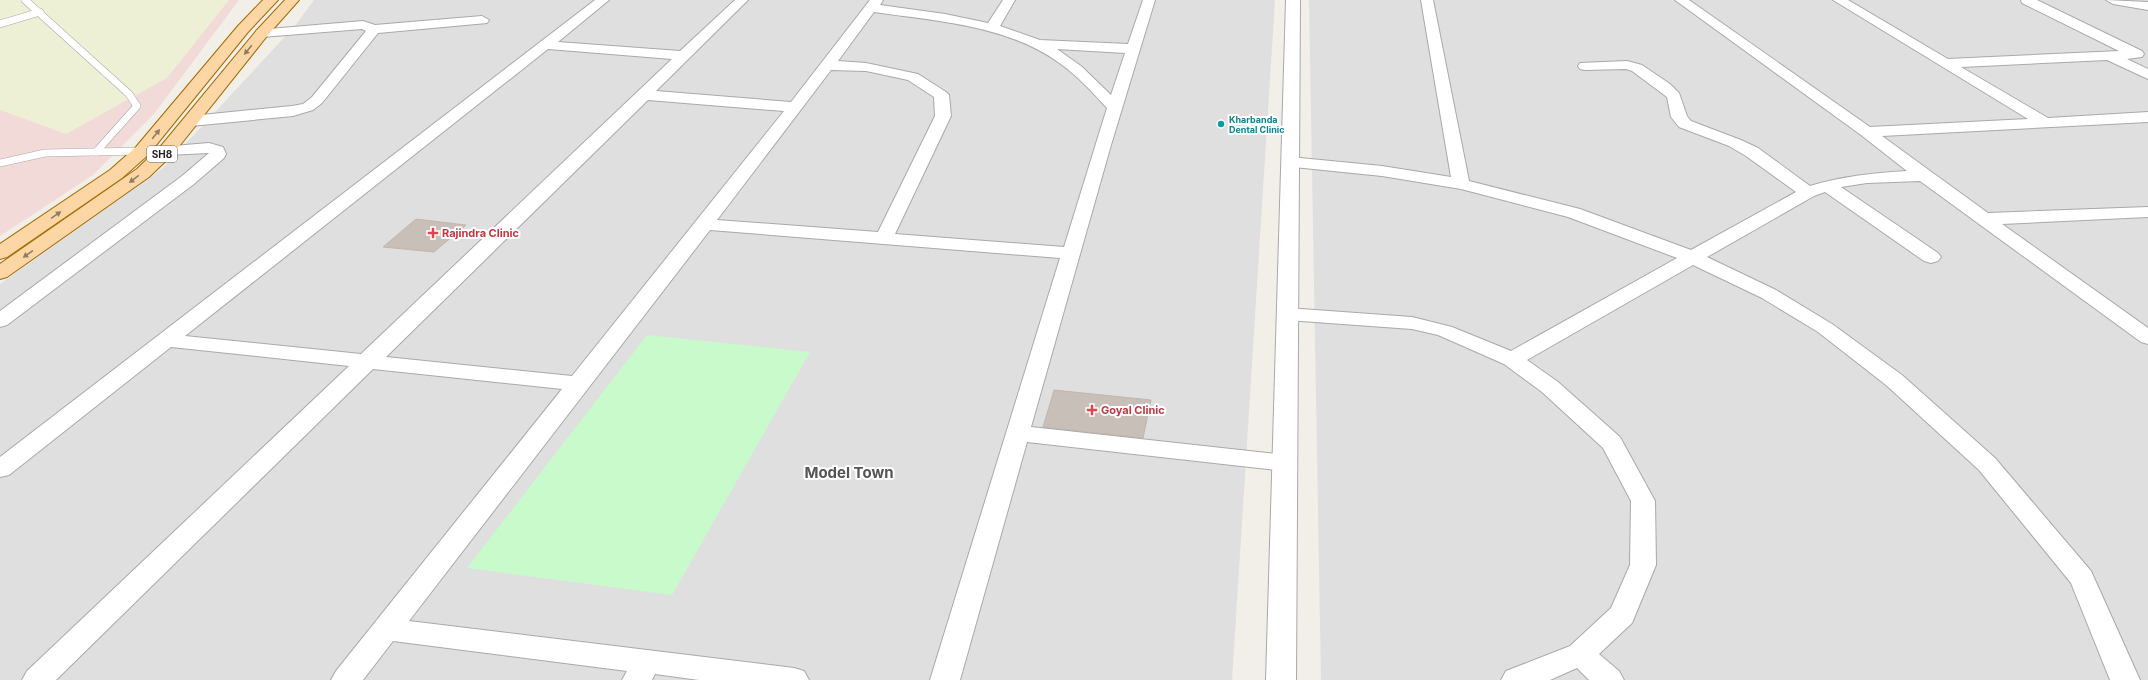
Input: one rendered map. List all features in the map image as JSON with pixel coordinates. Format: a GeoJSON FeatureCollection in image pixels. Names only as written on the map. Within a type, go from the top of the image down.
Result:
{"type":"FeatureCollection","features":[{"type":"Feature","properties":{"kind":"main road","name":"SH8"},"geometry":{"type":"LineString","coordinates":[[0,253],[116,174],[142,151],[243,29],[271,0]]}},
{"type":"Feature","properties":{"kind":"main road","name":"SH8"},"geometry":{"type":"LineString","coordinates":[[0,273],[113,195],[142,173],[166,150],[264,30],[292,0]]}},
{"type":"Feature","properties":{"kind":"main road"},"geometry":{"type":"LineString","coordinates":[[243,29],[264,30]]}},
{"type":"Feature","properties":{"kind":"street"},"geometry":{"type":"LineString","coordinates":[[0,469],[603,0]]}},
{"type":"Feature","properties":{"kind":"street"},"geometry":{"type":"LineString","coordinates":[[37,680],[742,0]]}},
{"type":"Feature","properties":{"kind":"street"},"geometry":{"type":"LineString","coordinates":[[992,28],[1008,0]]}},
{"type":"Feature","properties":{"kind":"street"},"geometry":{"type":"LineString","coordinates":[[945,680],[1115,108],[1149,0]]}},
{"type":"Feature","properties":{"kind":"street"},"geometry":{"type":"LineString","coordinates":[[1281,680],[1293,0]]}},
{"type":"Feature","properties":{"kind":"street"},"geometry":{"type":"LineString","coordinates":[[1427,0],[1462,184]]}},
{"type":"Feature","properties":{"kind":"street"},"geometry":{"type":"LineString","coordinates":[[1681,0],[1867,132],[1924,176],[1986,219],[2148,337]]}},
{"type":"Feature","properties":{"kind":"street"},"geometry":{"type":"LineString","coordinates":[[1839,0],[2046,123]]}},
{"type":"Feature","properties":{"kind":"street"},"geometry":{"type":"LineString","coordinates":[[2027,0],[2142,57]]}},
{"type":"Feature","properties":{"kind":"street"},"geometry":{"type":"LineString","coordinates":[[2113,0],[2148,6]]}},
{"type":"Feature","properties":{"kind":"street"},"geometry":{"type":"LineString","coordinates":[[346,680],[796,107],[874,4],[992,28],[1021,37],[1061,57],[1085,77],[1115,108]]}},
{"type":"Feature","properties":{"kind":"street"},"geometry":{"type":"LineString","coordinates":[[264,30],[363,25],[374,29],[482,20]]}},
{"type":"Feature","properties":{"kind":"street"},"geometry":{"type":"LineString","coordinates":[[191,121],[293,112],[308,106],[316,100],[374,29]]}},
{"type":"Feature","properties":{"kind":"street"},"geometry":{"type":"LineString","coordinates":[[1034,43],[1134,49]]}},
{"type":"Feature","properties":{"kind":"street"},"geometry":{"type":"LineString","coordinates":[[545,45],[684,56]]}},
{"type":"Feature","properties":{"kind":"street"},"geometry":{"type":"LineString","coordinates":[[1945,63],[2110,55],[2142,57]]}},
{"type":"Feature","properties":{"kind":"street"},"geometry":{"type":"LineString","coordinates":[[2110,55],[2148,75]]}},
{"type":"Feature","properties":{"kind":"street"},"geometry":{"type":"LineString","coordinates":[[828,65],[866,67],[913,77],[940,95],[943,116],[884,238]]}},
{"type":"Feature","properties":{"kind":"street"},"geometry":{"type":"LineString","coordinates":[[1585,66],[1627,65],[1637,68],[1665,87],[1674,96],[1679,117],[1685,124],[1736,143],[1752,152],[1808,192]]}},
{"type":"Feature","properties":{"kind":"street"},"geometry":{"type":"LineString","coordinates":[[644,95],[796,107]]}},
{"type":"Feature","properties":{"kind":"street"},"geometry":{"type":"LineString","coordinates":[[1867,132],[2148,117]]}},
{"type":"Feature","properties":{"kind":"street"},"geometry":{"type":"LineString","coordinates":[[0,321],[188,180],[218,154],[217,150],[209,148],[166,150]]}},
{"type":"Feature","properties":{"kind":"street"},"geometry":{"type":"LineString","coordinates":[[1290,162],[1382,171],[1462,184],[1529,200],[1574,213],[1693,257],[1768,294],[1824,328],[1894,380],[1987,464],[2082,578],[2125,680]]}},
{"type":"Feature","properties":{"kind":"street"},"geometry":{"type":"LineString","coordinates":[[1512,359],[1808,192],[1828,186],[1867,178],[1924,176]]}},
{"type":"Feature","properties":{"kind":"street"},"geometry":{"type":"LineString","coordinates":[[1828,186],[1931,257]]}},
{"type":"Feature","properties":{"kind":"street"},"geometry":{"type":"LineString","coordinates":[[1986,219],[2148,212]]}},
{"type":"Feature","properties":{"kind":"street"},"geometry":{"type":"LineString","coordinates":[[704,224],[1072,253]]}},
{"type":"Feature","properties":{"kind":"street"},"geometry":{"type":"LineString","coordinates":[[1287,314],[1412,324],[1445,331],[1512,359],[1550,387],[1612,443],[1643,501],[1643,565],[1622,615],[1580,654],[1532,676],[1516,680]]}},
{"type":"Feature","properties":{"kind":"street"},"geometry":{"type":"LineString","coordinates":[[165,340],[579,384]]}},
{"type":"Feature","properties":{"kind":"street"},"geometry":{"type":"LineString","coordinates":[[1018,432],[1285,463]]}},
{"type":"Feature","properties":{"kind":"street"},"geometry":{"type":"LineString","coordinates":[[386,629],[642,671],[794,680]]}},
{"type":"Feature","properties":{"kind":"street"},"geometry":{"type":"LineString","coordinates":[[1580,654],[1609,680]]}},
{"type":"Feature","properties":{"kind":"lane"},"geometry":{"type":"LineString","coordinates":[[25,0],[130,94],[136,106],[130,116],[96,152]]}},
{"type":"Feature","properties":{"kind":"lane"},"geometry":{"type":"LineString","coordinates":[[0,24],[40,12]]}},
{"type":"Feature","properties":{"kind":"lane"},"geometry":{"type":"LineString","coordinates":[[0,163],[45,153],[142,151]]}},
{"type":"Feature","properties":{"kind":"shaded area"},"geometry":{"type":"Polygon","coordinates":[[[0,0],[239,0],[154,114],[93,175],[0,236],[0,0]]]}},
{"type":"Feature","properties":{"kind":"shaded area"},"geometry":{"type":"Polygon","coordinates":[[[314,0],[1275,0],[1232,680],[0,680],[0,284],[163,168],[294,27],[314,0]]]}},
{"type":"Feature","properties":{"kind":"shaded area"},"geometry":{"type":"Polygon","coordinates":[[[1309,0],[2148,0],[2148,680],[1321,680],[1309,0]]]}},
{"type":"Feature","properties":{"kind":"green space"},"geometry":{"type":"Polygon","coordinates":[[[0,0],[229,0],[167,78],[66,134],[0,110],[0,0]]]}},
{"type":"Feature","properties":{"kind":"green space"},"geometry":{"type":"Polygon","coordinates":[[[647,335],[810,352],[672,595],[467,568],[647,335]]]}},
{"type":"Feature","properties":{"kind":"building"},"geometry":{"type":"Polygon","coordinates":[[[416,219],[466,225],[434,252],[383,247],[416,219]]]}},
{"type":"Feature","properties":{"kind":"building"},"geometry":{"type":"Polygon","coordinates":[[[1054,390],[1151,400],[1143,438],[1043,427],[1054,390]]]}},
{"type":"Feature","properties":{"kind":"place","name":"Kharbanda Dental Clinic"},"geometry":{"type":"Point","coordinates":[1221,124]}},
{"type":"Feature","properties":{"kind":"place","name":"Rajindra Clinic"},"geometry":{"type":"Point","coordinates":[433,233]}},
{"type":"Feature","properties":{"kind":"place","name":"Goyal Clinic"},"geometry":{"type":"Point","coordinates":[1092,410]}},
{"type":"Feature","properties":{"kind":"district","name":"Model Town"},"geometry":{"type":"Point","coordinates":[849,472]}}]}
